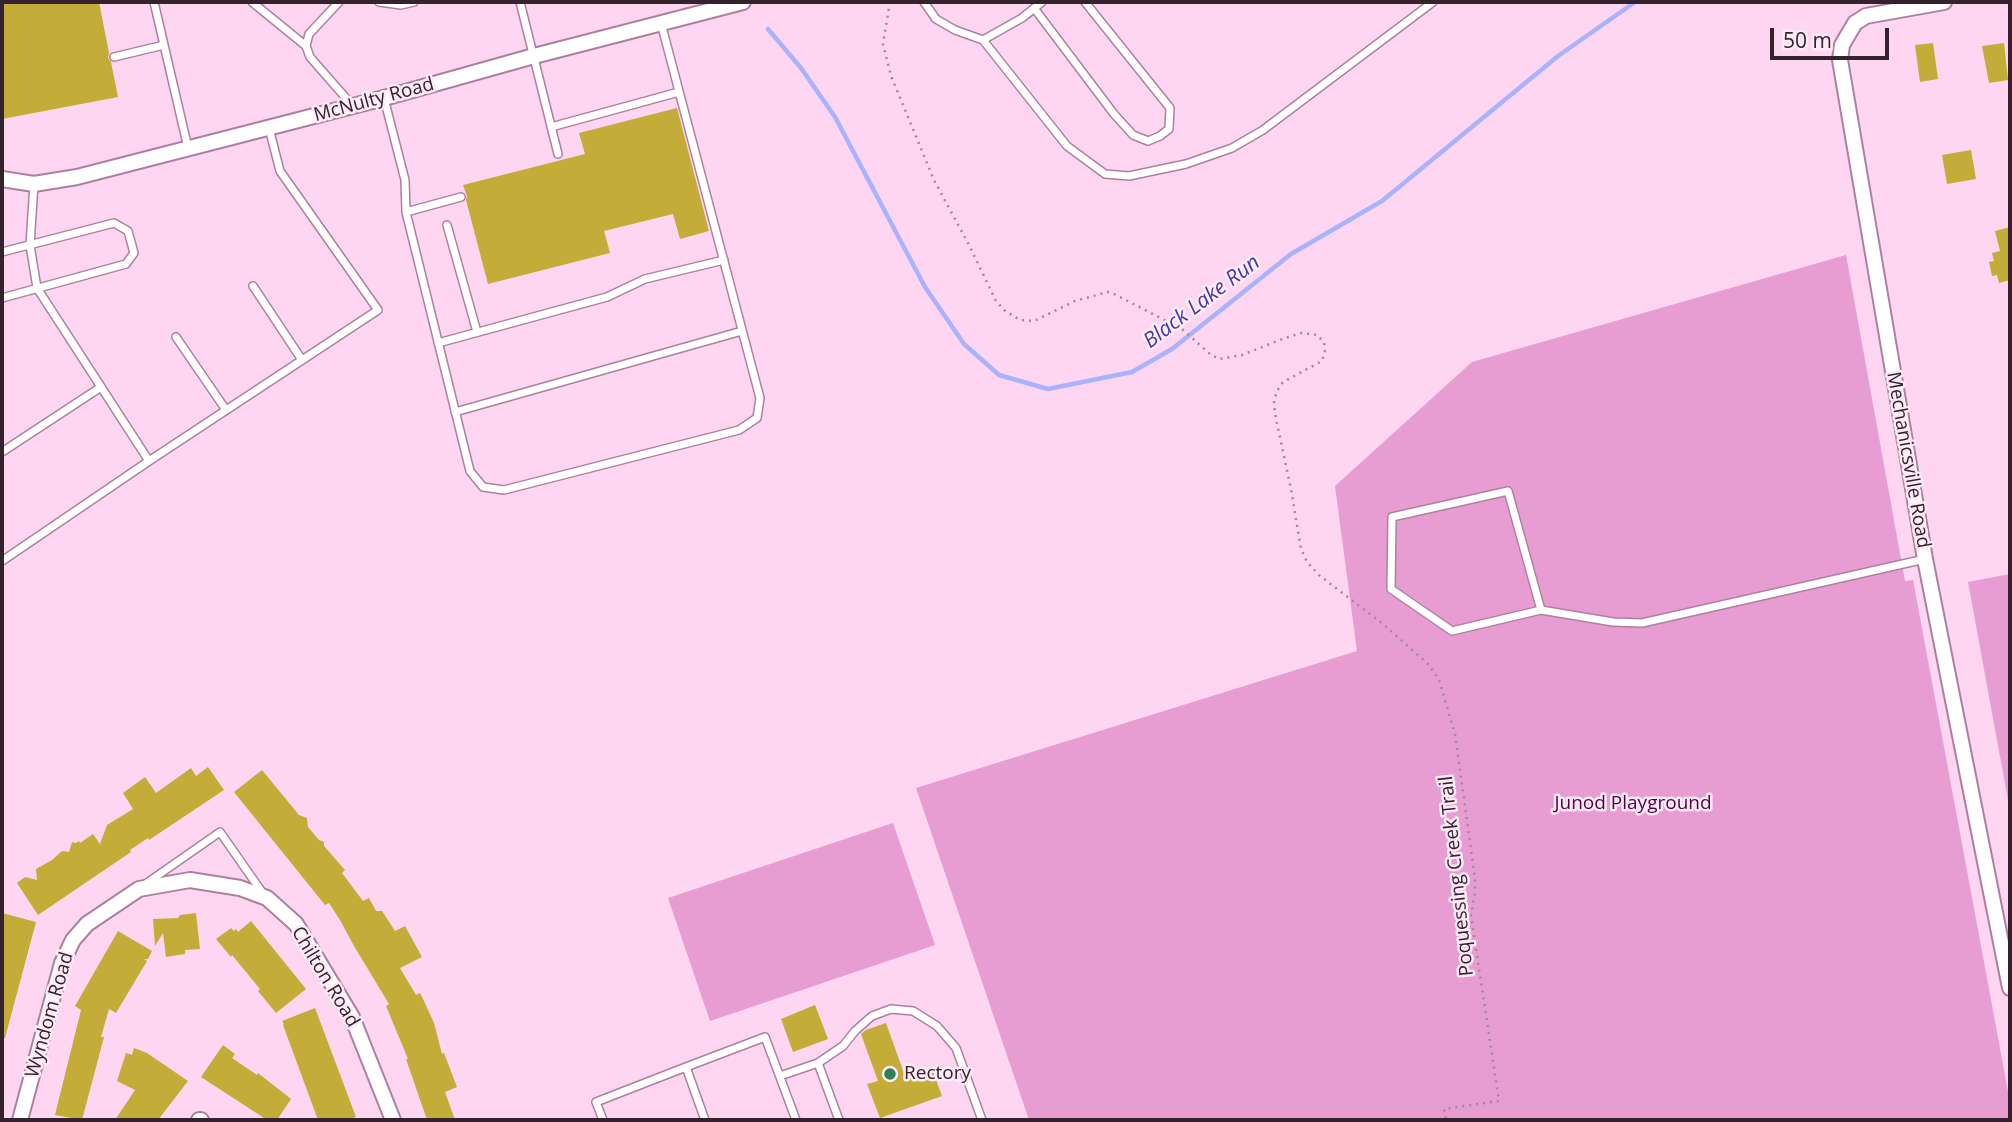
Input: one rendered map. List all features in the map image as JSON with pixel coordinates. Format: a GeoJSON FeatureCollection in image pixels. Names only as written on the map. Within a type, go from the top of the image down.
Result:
{"type":"FeatureCollection","features":[{"type":"Feature","properties":{"kind":"street","name":"McNulty Road"},"geometry":{"type":"LineString","coordinates":[[2,179],[34,184],[77,177],[743,2]]}},
{"type":"Feature","properties":{"kind":"street","name":"Mechanicsville Road"},"geometry":{"type":"LineString","coordinates":[[1944,2],[1866,16],[1855,23],[1842,46],[1840,60],[1925,558],[2010,988]]}},
{"type":"Feature","properties":{"kind":"street","name":"Wyndom Road"},"geometry":{"type":"LineString","coordinates":[[20,1120],[62,963],[73,940],[88,924],[139,889],[190,880],[251,892]]}},
{"type":"Feature","properties":{"kind":"street","name":"Chilton Road"},"geometry":{"type":"LineString","coordinates":[[251,892],[267,898],[296,924],[352,1017],[393,1120]]}},
{"type":"Feature","properties":{"kind":"lane"},"geometry":{"type":"LineString","coordinates":[[154,2],[188,149]]}},
{"type":"Feature","properties":{"kind":"lane"},"geometry":{"type":"LineString","coordinates":[[252,2],[306,46],[310,57],[354,106]]}},
{"type":"Feature","properties":{"kind":"lane"},"geometry":{"type":"LineString","coordinates":[[306,46],[309,34],[339,2]]}},
{"type":"Feature","properties":{"kind":"lane"},"geometry":{"type":"LineString","coordinates":[[379,2],[401,5],[414,2]]}},
{"type":"Feature","properties":{"kind":"lane"},"geometry":{"type":"LineString","coordinates":[[520,2],[558,154]]}},
{"type":"Feature","properties":{"kind":"lane"},"geometry":{"type":"LineString","coordinates":[[924,2],[936,19],[955,30],[983,40],[1067,146],[1105,174],[1129,176],[1186,163],[1232,148],[1263,130],[1433,2]]}},
{"type":"Feature","properties":{"kind":"lane"},"geometry":{"type":"LineString","coordinates":[[983,40],[1022,18],[1042,2]]}},
{"type":"Feature","properties":{"kind":"lane"},"geometry":{"type":"LineString","coordinates":[[1034,8],[1133,135],[1148,141],[1160,136],[1169,129],[1170,108],[1085,2]]}},
{"type":"Feature","properties":{"kind":"lane"},"geometry":{"type":"LineString","coordinates":[[384,98],[405,180],[405,212],[470,471],[483,487],[505,490],[739,430],[757,418],[760,398],[661,23]]}},
{"type":"Feature","properties":{"kind":"lane"},"geometry":{"type":"LineString","coordinates":[[114,58],[164,45]]}},
{"type":"Feature","properties":{"kind":"lane"},"geometry":{"type":"LineString","coordinates":[[551,127],[679,92]]}},
{"type":"Feature","properties":{"kind":"lane"},"geometry":{"type":"LineString","coordinates":[[2,561],[378,310],[280,171],[269,128]]}},
{"type":"Feature","properties":{"kind":"lane"},"geometry":{"type":"LineString","coordinates":[[34,184],[30,245],[37,288],[149,461]]}},
{"type":"Feature","properties":{"kind":"lane"},"geometry":{"type":"LineString","coordinates":[[405,212],[461,197]]}},
{"type":"Feature","properties":{"kind":"lane"},"geometry":{"type":"LineString","coordinates":[[2,252],[114,223],[128,231],[134,253],[126,264],[2,298]]}},
{"type":"Feature","properties":{"kind":"lane"},"geometry":{"type":"LineString","coordinates":[[447,225],[477,332]]}},
{"type":"Feature","properties":{"kind":"lane"},"geometry":{"type":"LineString","coordinates":[[438,342],[607,297],[645,279],[723,260]]}},
{"type":"Feature","properties":{"kind":"lane"},"geometry":{"type":"LineString","coordinates":[[253,286],[302,360]]}},
{"type":"Feature","properties":{"kind":"lane"},"geometry":{"type":"LineString","coordinates":[[456,412],[742,331]]}},
{"type":"Feature","properties":{"kind":"lane"},"geometry":{"type":"LineString","coordinates":[[176,337],[226,411]]}},
{"type":"Feature","properties":{"kind":"lane"},"geometry":{"type":"LineString","coordinates":[[2,452],[101,387]]}},
{"type":"Feature","properties":{"kind":"lane"},"geometry":{"type":"LineString","coordinates":[[1541,610],[1508,491],[1392,516],[1391,589],[1452,631],[1541,610],[1613,622],[1642,623],[1925,558]]}},
{"type":"Feature","properties":{"kind":"lane"},"geometry":{"type":"LineString","coordinates":[[139,889],[220,832],[267,898]]}},
{"type":"Feature","properties":{"kind":"lane"},"geometry":{"type":"LineString","coordinates":[[780,1076],[818,1063],[843,1046],[872,1016],[891,1009],[913,1011],[937,1026],[956,1048],[982,1120]]}},
{"type":"Feature","properties":{"kind":"lane"},"geometry":{"type":"LineString","coordinates":[[603,1120],[596,1101],[765,1037],[796,1120]]}},
{"type":"Feature","properties":{"kind":"lane"},"geometry":{"type":"LineString","coordinates":[[818,1063],[839,1120]]}},
{"type":"Feature","properties":{"kind":"lane"},"geometry":{"type":"LineString","coordinates":[[686,1067],[705,1120]]}},
{"type":"Feature","properties":{"kind":"path","name":"Poquessing Creek Trail"},"geometry":{"type":"LineString","coordinates":[[890,2],[883,44],[891,76],[934,180],[992,293],[1004,310],[1020,320],[1034,321],[1075,301],[1108,292],[1172,323],[1219,359],[1231,358],[1302,333],[1317,335],[1324,342],[1322,361],[1283,382],[1274,401],[1292,489],[1299,542],[1304,556],[1314,570],[1428,664],[1439,680],[1455,734],[1475,878],[1471,916],[1499,1101],[1444,1109],[1446,1120]]}},
{"type":"Feature","properties":{"kind":"green space","name":"Junod Playground"},"geometry":{"type":"Polygon","coordinates":[[[1846,255],[1905,581],[1913,580],[2010,1102],[2010,1120],[1029,1120],[916,788],[1357,651],[1335,486],[1472,362],[1846,255]]]}},
{"type":"Feature","properties":{"kind":"green space"},"geometry":{"type":"Polygon","coordinates":[[[2010,574],[2010,811],[1968,582],[2010,574]]]}},
{"type":"Feature","properties":{"kind":"green space"},"geometry":{"type":"Polygon","coordinates":[[[893,823],[935,945],[710,1021],[668,898],[893,823]]]}},
{"type":"Feature","properties":{"kind":"building"},"geometry":{"type":"Polygon","coordinates":[[[2,2],[99,2],[108,58],[118,97],[2,119],[2,2]]]}},
{"type":"Feature","properties":{"kind":"building"},"geometry":{"type":"Polygon","coordinates":[[[1933,43],[1938,79],[1920,82],[1915,45],[1933,43]]]}},
{"type":"Feature","properties":{"kind":"building"},"geometry":{"type":"Polygon","coordinates":[[[2004,43],[2008,80],[1989,83],[1982,46],[2004,43]]]}},
{"type":"Feature","properties":{"kind":"building"},"geometry":{"type":"Polygon","coordinates":[[[677,108],[709,231],[680,239],[673,214],[604,231],[610,253],[488,284],[463,185],[585,154],[579,133],[677,108]]]}},
{"type":"Feature","properties":{"kind":"building"},"geometry":{"type":"Polygon","coordinates":[[[1971,150],[1976,179],[1947,184],[1942,155],[1971,150]]]}},
{"type":"Feature","properties":{"kind":"building"},"geometry":{"type":"Polygon","coordinates":[[[2010,227],[2010,280],[1999,283],[1997,275],[1992,276],[1989,262],[1994,261],[1992,253],[2000,251],[1995,231],[2010,227]]]}},
{"type":"Feature","properties":{"kind":"building"},"geometry":{"type":"Polygon","coordinates":[[[208,767],[224,790],[130,850],[131,852],[38,915],[17,883],[25,877],[37,880],[36,869],[62,851],[69,852],[72,842],[80,843],[93,834],[100,844],[107,825],[133,809],[123,793],[145,777],[156,793],[191,768],[196,776],[208,767]]]}},
{"type":"Feature","properties":{"kind":"building"},"geometry":{"type":"Polygon","coordinates":[[[262,770],[299,815],[307,818],[308,827],[324,842],[324,846],[345,870],[342,873],[363,901],[369,898],[376,911],[382,911],[395,931],[405,926],[422,957],[400,968],[416,995],[420,993],[434,1023],[442,1054],[444,1053],[457,1087],[445,1092],[455,1120],[427,1120],[408,1059],[386,1006],[389,1004],[340,920],[329,903],[325,905],[234,792],[262,770]]]}},
{"type":"Feature","properties":{"kind":"building"},"geometry":{"type":"Polygon","coordinates":[[[2,913],[36,922],[5,1038],[2,1038],[2,913]]]}},
{"type":"Feature","properties":{"kind":"building"},"geometry":{"type":"Polygon","coordinates":[[[196,913],[200,949],[185,950],[185,954],[166,957],[163,933],[155,946],[153,919],[178,918],[180,915],[196,913]]]}},
{"type":"Feature","properties":{"kind":"building"},"geometry":{"type":"Polygon","coordinates":[[[251,921],[306,989],[276,1013],[258,991],[260,989],[216,939],[231,928],[238,932],[251,921]]]}},
{"type":"Feature","properties":{"kind":"building"},"geometry":{"type":"Polygon","coordinates":[[[118,931],[152,951],[148,959],[144,959],[147,961],[116,1013],[109,1009],[82,1120],[55,1115],[81,1010],[75,1006],[118,931]]]}},
{"type":"Feature","properties":{"kind":"building"},"geometry":{"type":"Polygon","coordinates":[[[815,1005],[828,1039],[793,1052],[781,1019],[815,1005]]]}},
{"type":"Feature","properties":{"kind":"building"},"geometry":{"type":"Polygon","coordinates":[[[315,1008],[356,1117],[347,1120],[318,1120],[283,1025],[282,1021],[315,1008]]]}},
{"type":"Feature","properties":{"kind":"building","name":"Rectory"},"geometry":{"type":"Polygon","coordinates":[[[886,1023],[906,1079],[932,1069],[942,1096],[880,1118],[867,1084],[878,1081],[861,1034],[886,1023]]]}},
{"type":"Feature","properties":{"kind":"building"},"geometry":{"type":"Polygon","coordinates":[[[223,1045],[235,1054],[232,1058],[257,1075],[258,1073],[291,1099],[277,1120],[267,1120],[201,1077],[223,1045]]]}},
{"type":"Feature","properties":{"kind":"building"},"geometry":{"type":"Polygon","coordinates":[[[134,1048],[147,1053],[188,1081],[158,1120],[115,1120],[135,1090],[117,1081],[126,1053],[132,1055],[134,1048]]]}},
{"type":"Feature","properties":{"kind":"waterway","name":"Black Lake Run"},"geometry":{"type":"LineString","coordinates":[[768,29],[801,68],[835,117],[925,287],[964,344],[999,375],[1048,389],[1132,372],[1172,349],[1291,254],[1382,201],[1558,56],[1635,2]]}},
{"type":"Feature","properties":{"kind":"place","name":"Rectory"},"geometry":{"type":"Point","coordinates":[890,1074]}}]}
